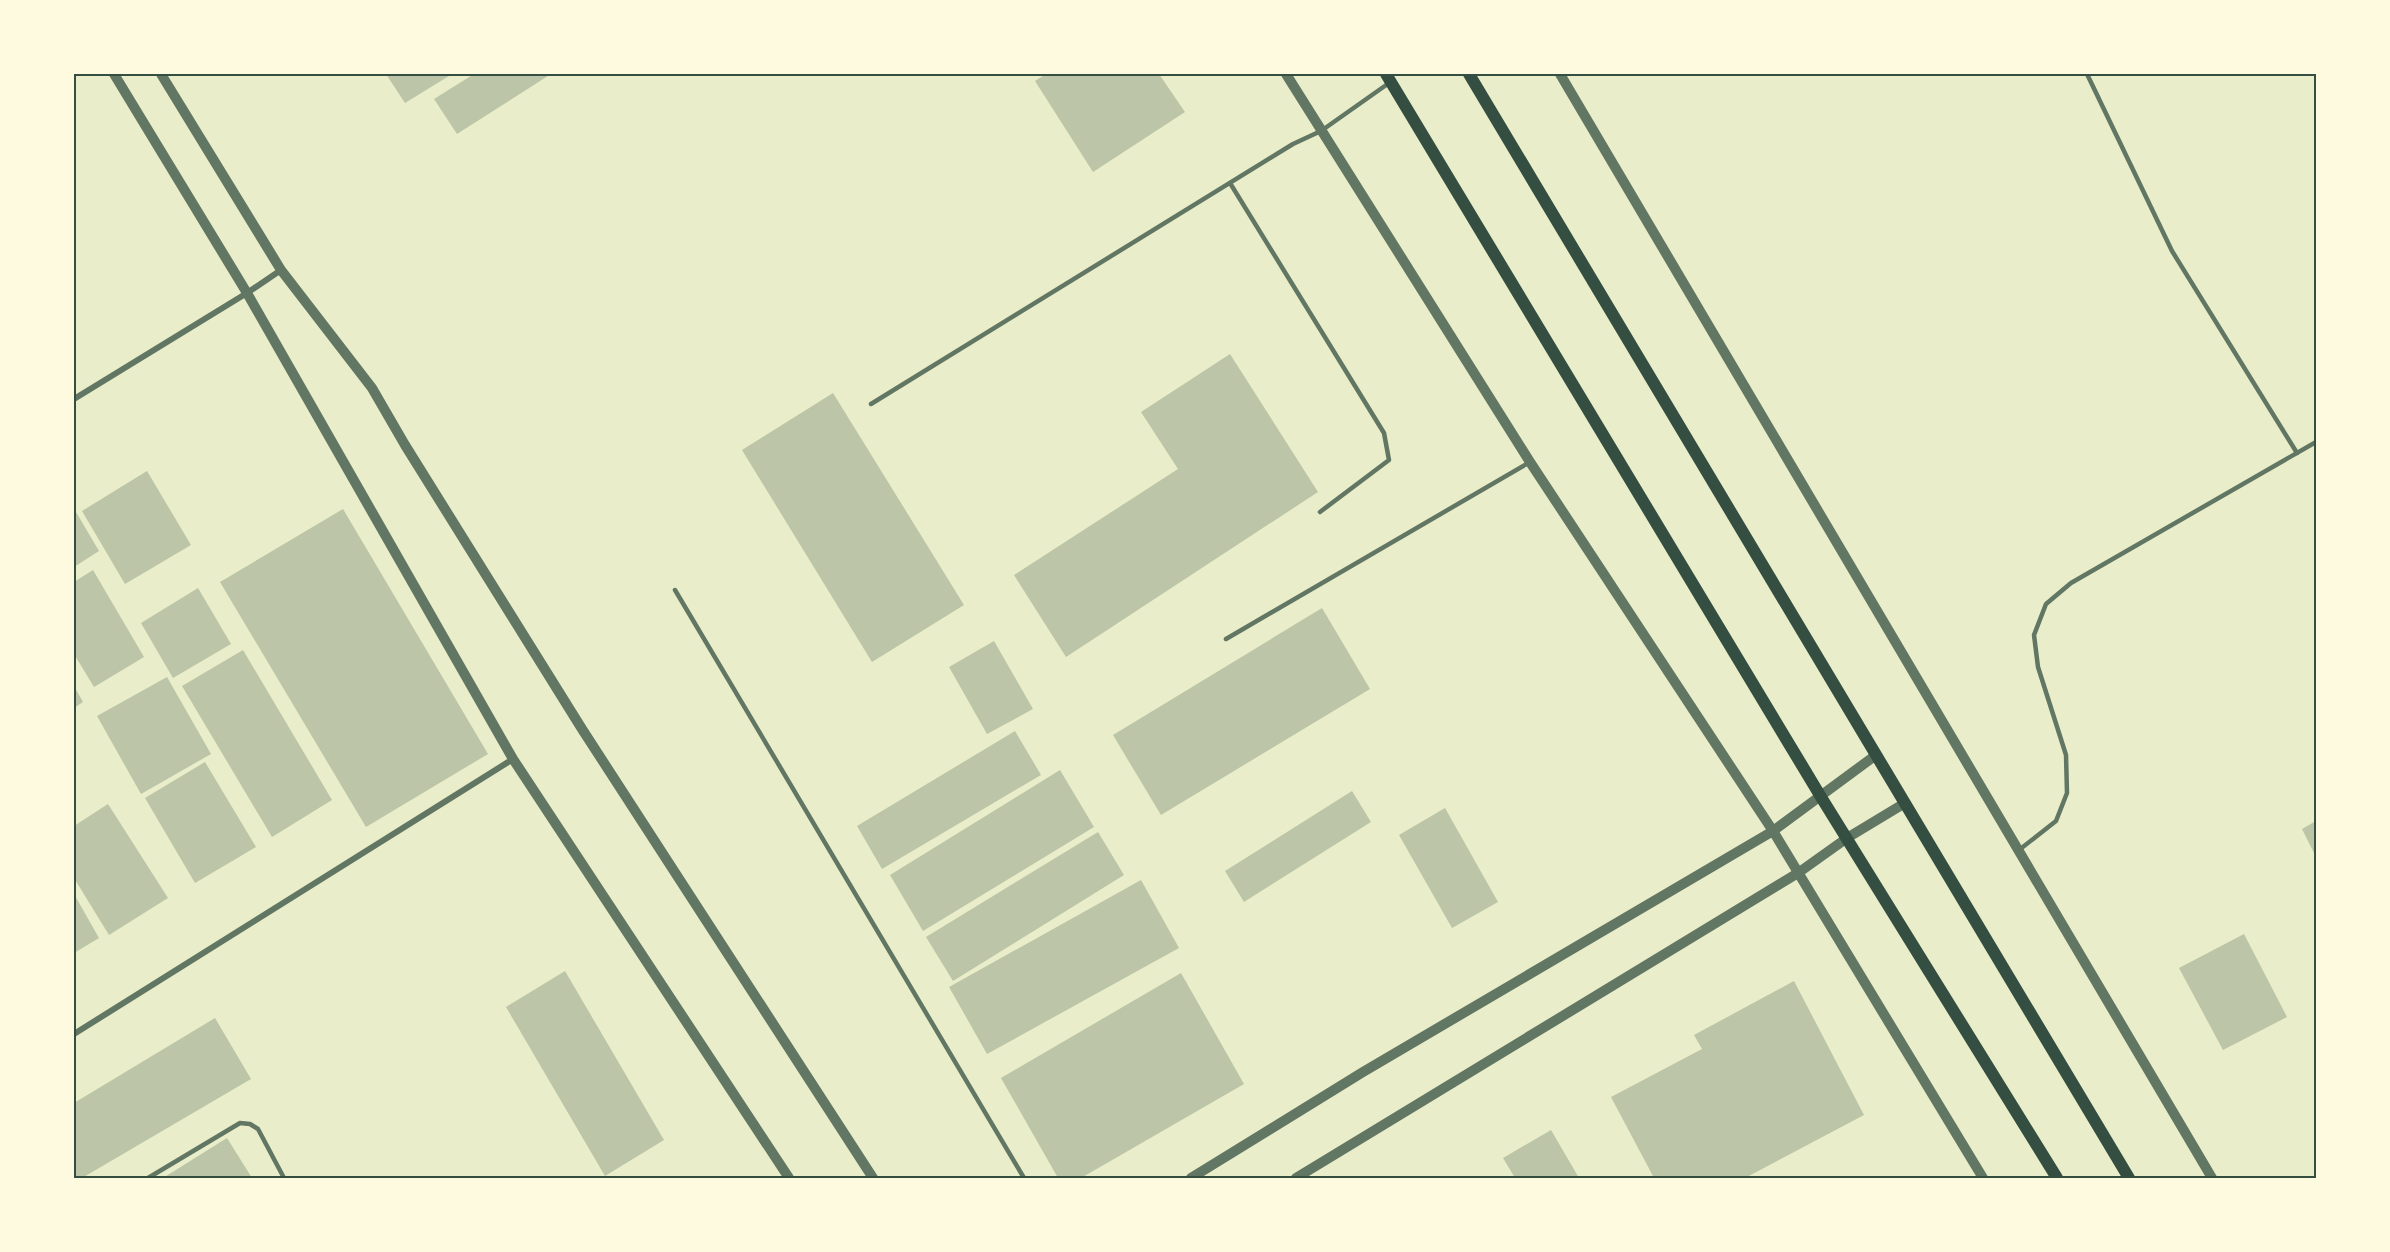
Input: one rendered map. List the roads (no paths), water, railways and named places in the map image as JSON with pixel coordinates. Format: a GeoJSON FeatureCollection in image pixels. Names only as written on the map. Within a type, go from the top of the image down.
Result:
{"type":"FeatureCollection","features":[{"type":"Feature","properties":{"kind":"main road"},"geometry":{"type":"LineString","coordinates":[[1470,74],[2129,1179]]}},
{"type":"Feature","properties":{"kind":"main road"},"geometry":{"type":"LineString","coordinates":[[1388,77],[1821,797],[2057,1179]]}},
{"type":"Feature","properties":{"kind":"street"},"geometry":{"type":"LineString","coordinates":[[114,74],[247,293],[513,759],[789,1179]]}},
{"type":"Feature","properties":{"kind":"street"},"geometry":{"type":"LineString","coordinates":[[161,74],[281,270],[372,388],[582,729],[873,1179]]}},
{"type":"Feature","properties":{"kind":"street"},"geometry":{"type":"LineString","coordinates":[[1286,74],[1530,462],[1773,831],[1983,1179]]}},
{"type":"Feature","properties":{"kind":"street"},"geometry":{"type":"LineString","coordinates":[[1560,74],[2212,1179]]}},
{"type":"Feature","properties":{"kind":"street"},"geometry":{"type":"LineString","coordinates":[[74,399],[281,270]]}},
{"type":"Feature","properties":{"kind":"street"},"geometry":{"type":"LineString","coordinates":[[1191,1179],[1363,1072],[1773,831],[1876,755]]}},
{"type":"Feature","properties":{"kind":"street"},"geometry":{"type":"LineString","coordinates":[[74,1034],[513,759]]}},
{"type":"Feature","properties":{"kind":"street"},"geometry":{"type":"LineString","coordinates":[[1296,1179],[1797,873],[1905,802]]}},
{"type":"Feature","properties":{"kind":"lane"},"geometry":{"type":"LineString","coordinates":[[2087,74],[2172,251],[2297,453]]}},
{"type":"Feature","properties":{"kind":"lane"},"geometry":{"type":"LineString","coordinates":[[871,404],[1293,144],[1321,131],[1388,77]]}},
{"type":"Feature","properties":{"kind":"lane"},"geometry":{"type":"LineString","coordinates":[[1230,183],[1383,433],[1389,460],[1320,512]]}},
{"type":"Feature","properties":{"kind":"lane"},"geometry":{"type":"LineString","coordinates":[[2019,850],[2056,821],[2067,793],[2066,754],[2038,667],[2034,635],[2046,604],[2071,583],[2316,442]]}},
{"type":"Feature","properties":{"kind":"lane"},"geometry":{"type":"LineString","coordinates":[[1226,639],[1530,462]]}},
{"type":"Feature","properties":{"kind":"lane"},"geometry":{"type":"LineString","coordinates":[[675,590],[1024,1179]]}},
{"type":"Feature","properties":{"kind":"lane"},"geometry":{"type":"LineString","coordinates":[[148,1179],[240,1123],[250,1124],[258,1129],[284,1179]]}}]}
